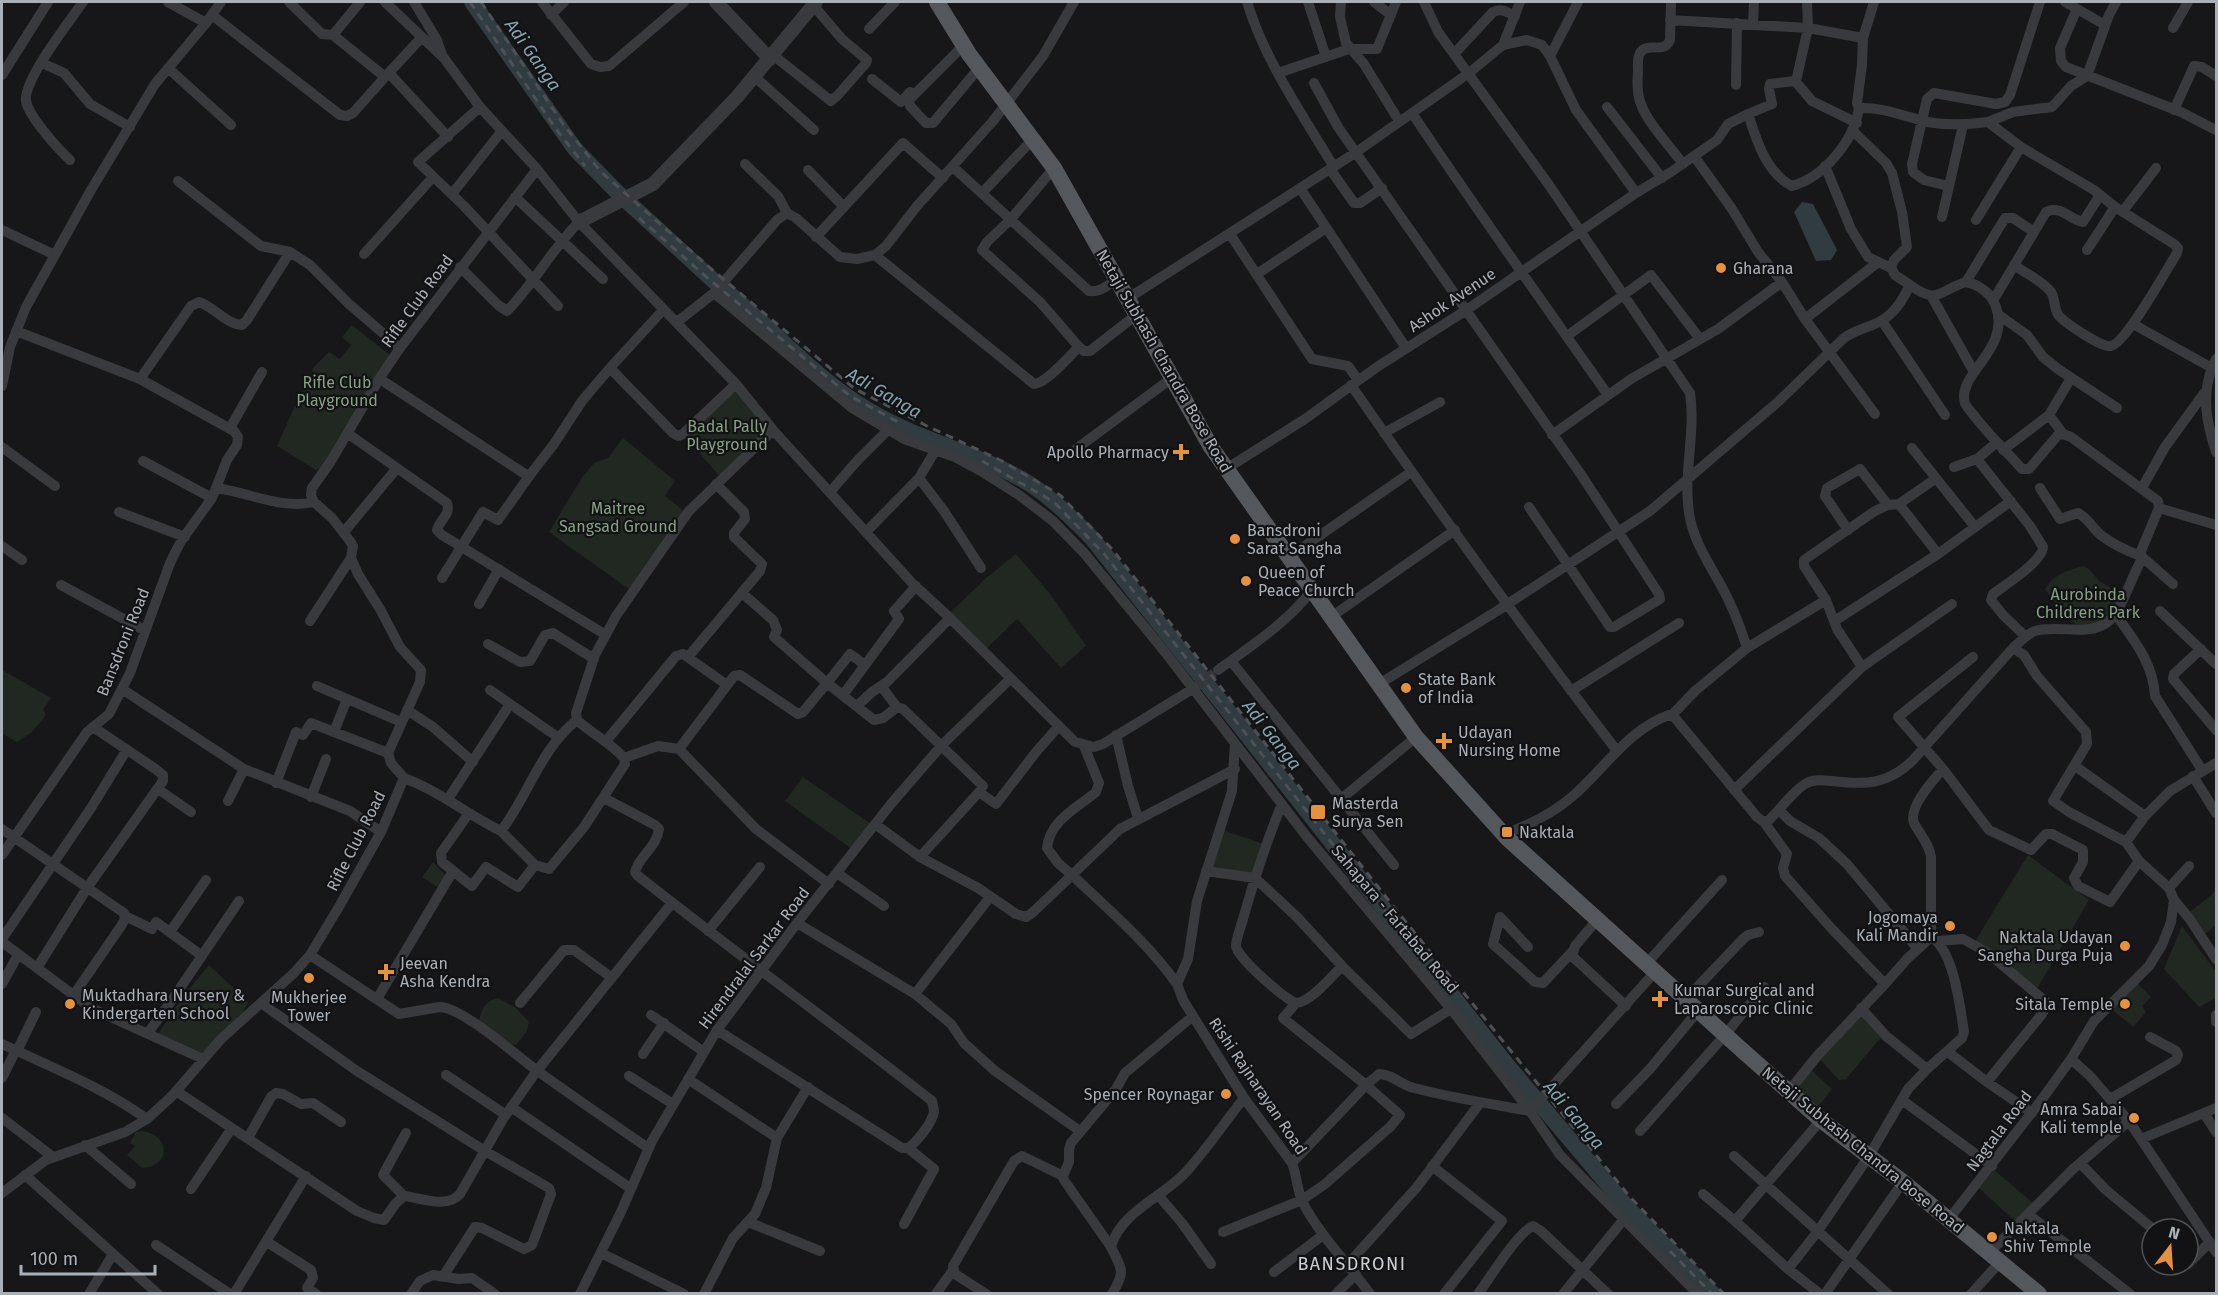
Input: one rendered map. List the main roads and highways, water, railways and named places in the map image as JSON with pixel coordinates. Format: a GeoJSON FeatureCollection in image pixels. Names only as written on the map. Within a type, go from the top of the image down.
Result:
{"type":"FeatureCollection","features":[{"type":"Feature","properties":{"kind":"main road","name":"Netaji Subhash Chandra Bose Road"},"geometry":{"type":"LineString","coordinates":[[937,2],[980,68],[1054,168],[1211,447],[1416,737],[1504,834],[1650,968],[1821,1120],[1904,1182],[2036,1292]]}},
{"type":"Feature","properties":{"kind":"waterway","name":"Adi Ganga"},"geometry":{"type":"LineString","coordinates":[[472,2],[575,149],[618,193],[715,282]]}},
{"type":"Feature","properties":{"kind":"waterway","name":"Adi Ganga"},"geometry":{"type":"LineString","coordinates":[[726,291],[813,370],[850,399],[905,429],[977,458],[1023,480],[1054,502],[1091,537],[1507,1065],[1627,1207],[1713,1294]]}},
{"type":"Feature","properties":{"kind":"tunnel"},"geometry":{"type":"LineString","coordinates":[[1194,688],[1218,670]]}},
{"type":"Feature","properties":{"kind":"railway"},"geometry":{"type":"LineString","coordinates":[[470,2],[556,129],[585,166]]}},
{"type":"Feature","properties":{"kind":"railway"},"geometry":{"type":"LineString","coordinates":[[481,2],[563,124],[601,172],[716,273],[855,389],[1000,460],[1060,495],[1112,549],[1401,916],[1630,1197],[1724,1294]]}},
{"type":"Feature","properties":{"kind":"railway"},"geometry":{"type":"LineString","coordinates":[[639,218],[850,396],[900,423]]}},
{"type":"Feature","properties":{"kind":"railway"},"geometry":{"type":"LineString","coordinates":[[982,461],[1054,502],[1105,555],[1394,922]]}},
{"type":"Feature","properties":{"kind":"railway"},"geometry":{"type":"LineString","coordinates":[[1670,1251],[1712,1294]]}},
{"type":"Feature","properties":{"kind":"place","name":"Gharana"},"geometry":{"type":"Point","coordinates":[1721,268]}},
{"type":"Feature","properties":{"kind":"place","name":"Apollo Pharmacy"},"geometry":{"type":"Point","coordinates":[1181,452]}},
{"type":"Feature","properties":{"kind":"place","name":"Bansdroni Sarat Sangha"},"geometry":{"type":"Point","coordinates":[1235,539]}},
{"type":"Feature","properties":{"kind":"place","name":"Queen of Peace Church"},"geometry":{"type":"Point","coordinates":[1246,581]}},
{"type":"Feature","properties":{"kind":"place","name":"State Bank of India"},"geometry":{"type":"Point","coordinates":[1406,688]}},
{"type":"Feature","properties":{"kind":"place","name":"Udayan Nursing Home"},"geometry":{"type":"Point","coordinates":[1444,741]}},
{"type":"Feature","properties":{"kind":"place","name":"Masterda Surya Sen"},"geometry":{"type":"Point","coordinates":[1318,812]}},
{"type":"Feature","properties":{"kind":"place","name":"Naktala"},"geometry":{"type":"Point","coordinates":[1507,832]}},
{"type":"Feature","properties":{"kind":"place","name":"Jogomaya Kali Mandir"},"geometry":{"type":"Point","coordinates":[1950,926]}},
{"type":"Feature","properties":{"kind":"place","name":"Naktala Udayan Sangha Durga Puja"},"geometry":{"type":"Point","coordinates":[2125,946]}},
{"type":"Feature","properties":{"kind":"place","name":"Jeevan Asha Kendra"},"geometry":{"type":"Point","coordinates":[386,972]}},
{"type":"Feature","properties":{"kind":"place","name":"Mukherjee Tower"},"geometry":{"type":"Point","coordinates":[309,978]}},
{"type":"Feature","properties":{"kind":"place","name":"Kumar Surgical and Laparoscopic Clinic"},"geometry":{"type":"Point","coordinates":[1660,999]}},
{"type":"Feature","properties":{"kind":"place","name":"Muktadhara Nursery & Kindergarten School"},"geometry":{"type":"Point","coordinates":[70,1004]}},
{"type":"Feature","properties":{"kind":"place","name":"Sitala Temple"},"geometry":{"type":"Point","coordinates":[2125,1004]}},
{"type":"Feature","properties":{"kind":"place","name":"Spencer Roynagar"},"geometry":{"type":"Point","coordinates":[1226,1094]}},
{"type":"Feature","properties":{"kind":"place","name":"Amra Sabai Kali temple"},"geometry":{"type":"Point","coordinates":[2134,1118]}},
{"type":"Feature","properties":{"kind":"place","name":"Naktala Shiv Temple"},"geometry":{"type":"Point","coordinates":[1992,1237]}},
{"type":"Feature","properties":{"kind":"district","name":"BANSDRONI"},"geometry":{"type":"Point","coordinates":[1352,1264]}},
{"type":"Feature","properties":{"kind":"park label","name":"Rifle Club Playground"},"geometry":{"type":"Point","coordinates":[337,391]}},
{"type":"Feature","properties":{"kind":"park label","name":"Badal Pally Playground"},"geometry":{"type":"Point","coordinates":[727,435]}},
{"type":"Feature","properties":{"kind":"park label","name":"Maitree Sangsad Ground"},"geometry":{"type":"Point","coordinates":[618,517]}},
{"type":"Feature","properties":{"kind":"park label","name":"Aurobinda Childrens Park"},"geometry":{"type":"Point","coordinates":[2088,603]}}]}
